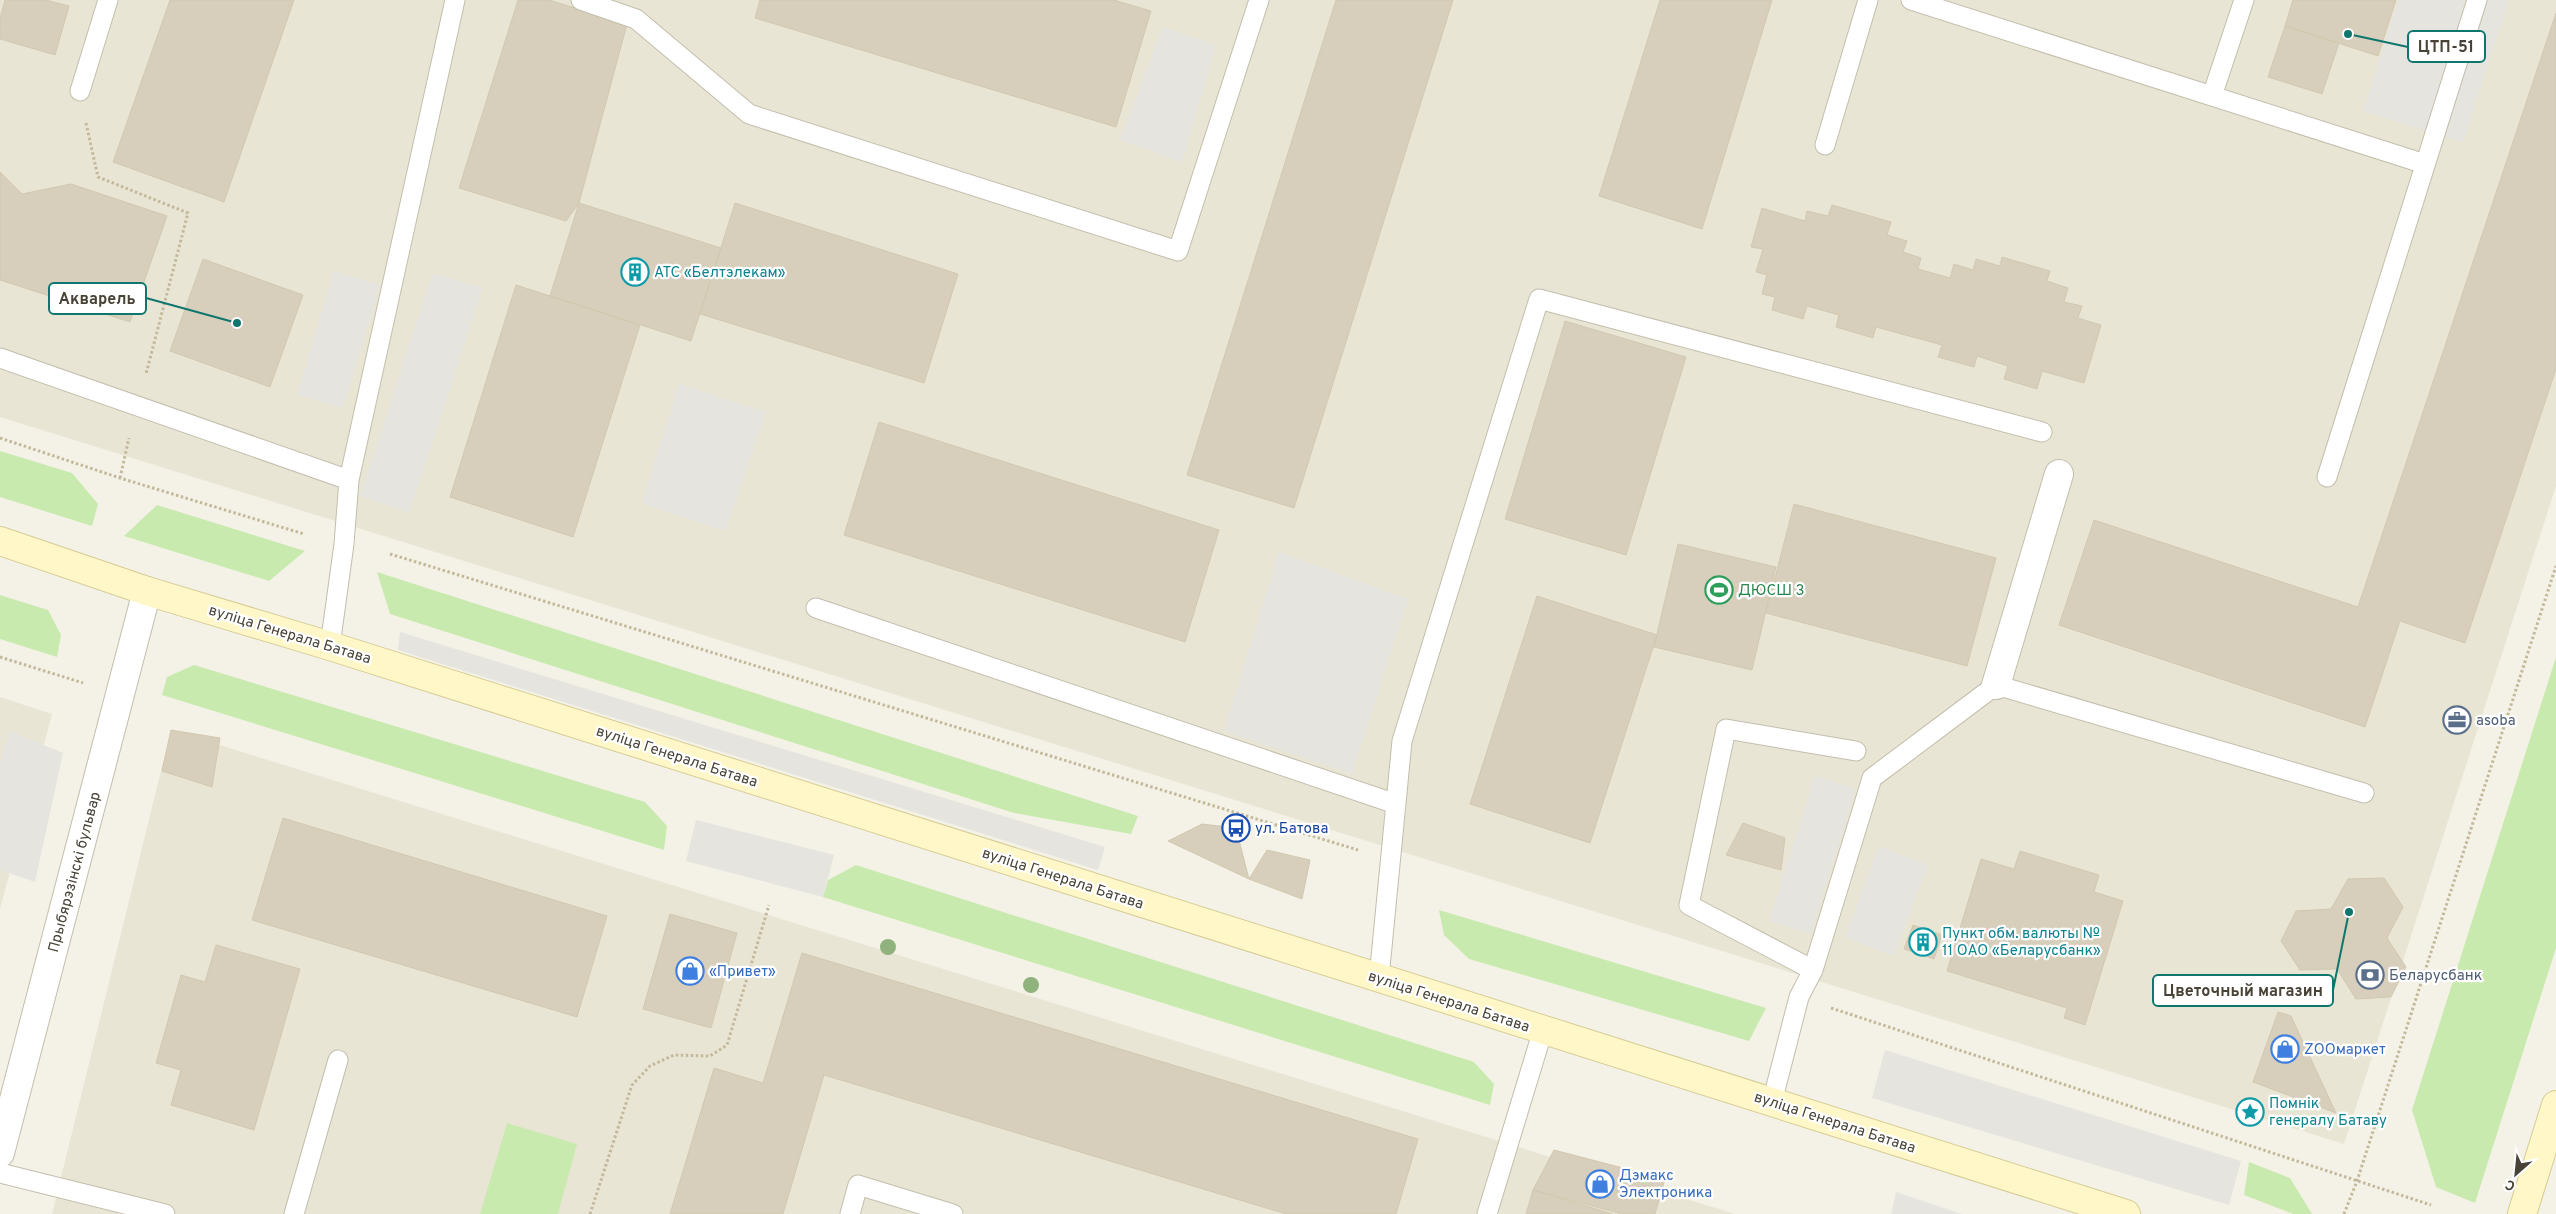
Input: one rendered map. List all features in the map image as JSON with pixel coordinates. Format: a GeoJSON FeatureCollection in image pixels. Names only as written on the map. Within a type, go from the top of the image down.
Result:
{"type":"FeatureCollection","features":[{"type":"Feature","properties":{"kind":"street"},"geometry":{"type":"LineString","coordinates":[[1996,685],[2059,474]]}},
{"type":"Feature","properties":{"kind":"street","name":"вуліца Генерала Батава"},"geometry":{"type":"LineString","coordinates":[[0,541],[147,591],[330,646],[2126,1214]]}},
{"type":"Feature","properties":{"kind":"street","name":"Прыбярэзінскі бульвар"},"geometry":{"type":"LineString","coordinates":[[0,1153],[147,591]]}},
{"type":"Feature","properties":{"kind":"street"},"geometry":{"type":"LineString","coordinates":[[2522,1214],[2556,1105]]}},
{"type":"Feature","properties":{"kind":"lane"},"geometry":{"type":"LineString","coordinates":[[80,91],[108,0]]}},
{"type":"Feature","properties":{"kind":"lane"},"geometry":{"type":"LineString","coordinates":[[330,646],[344,544],[349,480],[455,0]]}},
{"type":"Feature","properties":{"kind":"lane"},"geometry":{"type":"LineString","coordinates":[[581,0],[636,19],[749,114],[1178,252],[1259,0]]}},
{"type":"Feature","properties":{"kind":"lane"},"geometry":{"type":"LineString","coordinates":[[1825,145],[1868,0]]}},
{"type":"Feature","properties":{"kind":"lane"},"geometry":{"type":"LineString","coordinates":[[1911,0],[2425,164]]}},
{"type":"Feature","properties":{"kind":"lane"},"geometry":{"type":"LineString","coordinates":[[2212,96],[2244,0]]}},
{"type":"Feature","properties":{"kind":"lane"},"geometry":{"type":"LineString","coordinates":[[2327,477],[2477,0]]}},
{"type":"Feature","properties":{"kind":"lane"},"geometry":{"type":"LineString","coordinates":[[1379,978],[1402,741],[1539,299],[2042,432]]}},
{"type":"Feature","properties":{"kind":"lane"},"geometry":{"type":"LineString","coordinates":[[0,358],[349,480]]}},
{"type":"Feature","properties":{"kind":"lane"},"geometry":{"type":"LineString","coordinates":[[816,608],[1396,804]]}},
{"type":"Feature","properties":{"kind":"lane"},"geometry":{"type":"LineString","coordinates":[[1772,1102],[1798,997],[1813,970],[1872,778],[1996,685],[2364,793]]}},
{"type":"Feature","properties":{"kind":"lane"},"geometry":{"type":"LineString","coordinates":[[1813,970],[1689,906],[1726,729],[1856,750]]}},
{"type":"Feature","properties":{"kind":"lane"},"geometry":{"type":"LineString","coordinates":[[1487,1214],[1543,1030]]}},
{"type":"Feature","properties":{"kind":"lane"},"geometry":{"type":"LineString","coordinates":[[294,1214],[338,1060]]}},
{"type":"Feature","properties":{"kind":"lane"},"geometry":{"type":"LineString","coordinates":[[0,1173],[165,1214]]}},
{"type":"Feature","properties":{"kind":"lane"},"geometry":{"type":"LineString","coordinates":[[850,1214],[858,1185],[953,1214]]}},
{"type":"Feature","properties":{"kind":"path"},"geometry":{"type":"LineString","coordinates":[[80,91],[98,177],[188,213],[120,478]]}},
{"type":"Feature","properties":{"kind":"path"},"geometry":{"type":"LineString","coordinates":[[0,438],[120,478],[304,534]]}},
{"type":"Feature","properties":{"kind":"path"},"geometry":{"type":"LineString","coordinates":[[390,554],[1358,850]]}},
{"type":"Feature","properties":{"kind":"path"},"geometry":{"type":"LineString","coordinates":[[2344,1214],[2357,1181],[2556,566]]}},
{"type":"Feature","properties":{"kind":"path"},"geometry":{"type":"LineString","coordinates":[[0,657],[84,684]]}},
{"type":"Feature","properties":{"kind":"path"},"geometry":{"type":"LineString","coordinates":[[590,1214],[632,1085],[650,1066],[674,1055],[710,1056],[728,1045],[769,905]]}},
{"type":"Feature","properties":{"kind":"path"},"geometry":{"type":"LineString","coordinates":[[1798,997],[2431,1205]]}},
{"type":"Feature","properties":{"kind":"shaded area"},"geometry":{"type":"Polygon","coordinates":[[[0,0],[2556,0],[2556,486],[2344,1144],[0,417],[0,0]]]}},
{"type":"Feature","properties":{"kind":"shaded area"},"geometry":{"type":"Polygon","coordinates":[[[2398,0],[2509,0],[2463,142],[2363,111],[2398,0]]]}},
{"type":"Feature","properties":{"kind":"shaded area"},"geometry":{"type":"Polygon","coordinates":[[[1163,27],[1216,45],[1182,162],[1120,140],[1163,27]]]}},
{"type":"Feature","properties":{"kind":"shaded area"},"geometry":{"type":"Polygon","coordinates":[[[334,271],[380,285],[343,408],[297,394],[334,271]]]}},
{"type":"Feature","properties":{"kind":"shaded area"},"geometry":{"type":"Polygon","coordinates":[[[433,273],[483,288],[409,513],[360,496],[433,273]]]}},
{"type":"Feature","properties":{"kind":"shaded area"},"geometry":{"type":"Polygon","coordinates":[[[679,384],[766,412],[726,531],[642,503],[679,384]]]}},
{"type":"Feature","properties":{"kind":"shaded area"},"geometry":{"type":"Polygon","coordinates":[[[1279,552],[1408,599],[1352,774],[1224,731],[1279,552]]]}},
{"type":"Feature","properties":{"kind":"shaded area"},"geometry":{"type":"Polygon","coordinates":[[[400,632],[1105,847],[1098,870],[398,650],[400,632]]]}},
{"type":"Feature","properties":{"kind":"shaded area"},"geometry":{"type":"Polygon","coordinates":[[[0,697],[52,714],[0,909],[0,697]]]}},
{"type":"Feature","properties":{"kind":"shaded area"},"geometry":{"type":"Polygon","coordinates":[[[171,730],[1735,1214],[52,1214],[171,730]]]}},
{"type":"Feature","properties":{"kind":"shaded area"},"geometry":{"type":"Polygon","coordinates":[[[10,731],[63,753],[35,882],[0,870],[0,762],[10,731]]]}},
{"type":"Feature","properties":{"kind":"shaded area"},"geometry":{"type":"Polygon","coordinates":[[[1815,776],[1856,789],[1810,934],[1769,921],[1815,776]]]}},
{"type":"Feature","properties":{"kind":"shaded area"},"geometry":{"type":"Polygon","coordinates":[[[696,820],[834,855],[823,897],[686,861],[696,820]]]}},
{"type":"Feature","properties":{"kind":"shaded area"},"geometry":{"type":"Polygon","coordinates":[[[1879,846],[1928,865],[1894,956],[1845,937],[1879,846]]]}},
{"type":"Feature","properties":{"kind":"shaded area"},"geometry":{"type":"Polygon","coordinates":[[[1885,1050],[2241,1161],[2229,1205],[1872,1098],[1885,1050]]]}},
{"type":"Feature","properties":{"kind":"shaded area"},"geometry":{"type":"Polygon","coordinates":[[[1896,1192],[1962,1214],[1891,1214],[1896,1192]]]}},
{"type":"Feature","properties":{"kind":"green space"},"geometry":{"type":"Polygon","coordinates":[[[0,451],[72,473],[98,504],[92,526],[0,497],[0,451]]]}},
{"type":"Feature","properties":{"kind":"green space"},"geometry":{"type":"Polygon","coordinates":[[[157,505],[305,551],[269,581],[124,536],[157,505]]]}},
{"type":"Feature","properties":{"kind":"green space"},"geometry":{"type":"Polygon","coordinates":[[[377,572],[1138,816],[1131,834],[1014,813],[390,614],[377,572]]]}},
{"type":"Feature","properties":{"kind":"green space"},"geometry":{"type":"Polygon","coordinates":[[[0,595],[48,610],[61,635],[57,657],[0,639],[0,595]]]}},
{"type":"Feature","properties":{"kind":"green space"},"geometry":{"type":"Polygon","coordinates":[[[2556,657],[2556,948],[2475,1203],[2436,1187],[2412,1110],[2556,657]]]}},
{"type":"Feature","properties":{"kind":"green space"},"geometry":{"type":"Polygon","coordinates":[[[194,665],[645,802],[667,826],[664,850],[162,695],[167,677],[194,665]]]}},
{"type":"Feature","properties":{"kind":"green space"},"geometry":{"type":"Polygon","coordinates":[[[856,865],[1474,1062],[1494,1084],[1490,1105],[823,897],[828,880],[856,865]]]}},
{"type":"Feature","properties":{"kind":"green space"},"geometry":{"type":"Polygon","coordinates":[[[1439,910],[1766,1008],[1749,1041],[1469,959],[1444,935],[1439,910]]]}},
{"type":"Feature","properties":{"kind":"green space"},"geometry":{"type":"Polygon","coordinates":[[[507,1123],[577,1144],[558,1214],[480,1214],[507,1123]]]}},
{"type":"Feature","properties":{"kind":"green space"},"geometry":{"type":"Polygon","coordinates":[[[2249,1162],[2290,1178],[2312,1214],[2293,1214],[2244,1195],[2249,1162]]]}},
{"type":"Feature","properties":{"kind":"building"},"geometry":{"type":"Polygon","coordinates":[[[5,0],[46,0],[69,6],[55,55],[0,39],[0,18],[5,0]]]}},
{"type":"Feature","properties":{"kind":"building"},"geometry":{"type":"Polygon","coordinates":[[[170,0],[294,0],[224,202],[113,162],[170,0]]]}},
{"type":"Feature","properties":{"kind":"building"},"geometry":{"type":"Polygon","coordinates":[[[518,0],[549,0],[627,24],[579,203],[566,221],[459,188],[518,0]]]}},
{"type":"Feature","properties":{"kind":"building"},"geometry":{"type":"Polygon","coordinates":[[[760,0],[1114,0],[1151,11],[1116,127],[755,18],[760,0]]]}},
{"type":"Feature","properties":{"kind":"building"},"geometry":{"type":"Polygon","coordinates":[[[1336,0],[1453,0],[1294,508],[1187,475],[1336,0]]]}},
{"type":"Feature","properties":{"kind":"building"},"geometry":{"type":"Polygon","coordinates":[[[1660,0],[1772,0],[1702,229],[1599,196],[1660,0]]]}},
{"type":"Feature","properties":{"kind":"building"},"geometry":{"type":"Polygon","coordinates":[[[2293,0],[2396,0],[2378,56],[2285,26],[2293,0]]]}},
{"type":"Feature","properties":{"kind":"building"},"geometry":{"type":"Polygon","coordinates":[[[2556,13],[2556,369],[2465,643],[2400,621],[2365,727],[2059,625],[2094,520],[2358,607],[2556,13]]]}},
{"type":"Feature","properties":{"kind":"building"},"geometry":{"type":"Polygon","coordinates":[[[2285,26],[2339,43],[2322,94],[2268,77],[2285,26]]]}},
{"type":"Feature","properties":{"kind":"building"},"geometry":{"type":"Polygon","coordinates":[[[0,172],[22,194],[71,184],[167,216],[130,322],[0,280],[0,172]]]}},
{"type":"Feature","properties":{"kind":"building","name":"АТС «Белтэлекам»"},"geometry":{"type":"Polygon","coordinates":[[[579,203],[721,248],[691,341],[550,296],[579,203]]]}},
{"type":"Feature","properties":{"kind":"building"},"geometry":{"type":"Polygon","coordinates":[[[735,203],[958,274],[924,383],[700,314],[735,203]]]}},
{"type":"Feature","properties":{"kind":"building"},"geometry":{"type":"Polygon","coordinates":[[[1832,205],[1891,222],[1887,235],[1907,241],[1903,252],[1921,258],[1918,269],[1950,278],[1954,264],[1973,270],[1976,259],[2000,266],[2002,257],[2050,271],[2047,281],[2068,288],[2064,302],[2082,306],[2078,318],[2101,325],[2084,383],[2042,371],[2037,389],[2004,379],[2008,366],[1977,356],[1974,367],[1938,357],[1942,345],[1876,327],[1873,338],[1836,327],[1839,315],[1807,306],[1803,319],[1772,310],[1775,297],[1762,294],[1767,275],[1756,272],[1763,249],[1751,247],[1762,208],[1805,221],[1807,211],[1828,216],[1832,205]]]}},
{"type":"Feature","properties":{"kind":"building"},"geometry":{"type":"Polygon","coordinates":[[[203,259],[303,295],[270,387],[170,351],[203,259]]]}},
{"type":"Feature","properties":{"kind":"building"},"geometry":{"type":"Polygon","coordinates":[[[516,285],[640,325],[573,537],[450,497],[516,285]]]}},
{"type":"Feature","properties":{"kind":"building"},"geometry":{"type":"Polygon","coordinates":[[[1565,321],[1686,357],[1626,555],[1505,519],[1565,321]]]}},
{"type":"Feature","properties":{"kind":"building"},"geometry":{"type":"Polygon","coordinates":[[[879,422],[1219,530],[1185,642],[844,535],[879,422]]]}},
{"type":"Feature","properties":{"kind":"building"},"geometry":{"type":"Polygon","coordinates":[[[1794,504],[1996,558],[1967,666],[1766,613],[1794,504]]]}},
{"type":"Feature","properties":{"kind":"building","name":"ДЮСШ 3"},"geometry":{"type":"Polygon","coordinates":[[[1678,544],[1776,567],[1752,670],[1654,647],[1678,544]]]}},
{"type":"Feature","properties":{"kind":"building"},"geometry":{"type":"Polygon","coordinates":[[[1537,596],[1657,635],[1590,843],[1470,804],[1537,596]]]}},
{"type":"Feature","properties":{"kind":"building"},"geometry":{"type":"Polygon","coordinates":[[[171,730],[220,738],[212,787],[162,771],[171,730]]]}},
{"type":"Feature","properties":{"kind":"building"},"geometry":{"type":"Polygon","coordinates":[[[283,818],[607,916],[577,1017],[252,920],[283,818]]]}},
{"type":"Feature","properties":{"kind":"building"},"geometry":{"type":"Polygon","coordinates":[[[1743,823],[1785,838],[1781,870],[1726,855],[1743,823]]]}},
{"type":"Feature","properties":{"kind":"building"},"geometry":{"type":"Polygon","coordinates":[[[1202,824],[1236,828],[1249,879],[1168,841],[1202,824]]]}},
{"type":"Feature","properties":{"kind":"building"},"geometry":{"type":"Polygon","coordinates":[[[1267,850],[1310,860],[1302,899],[1249,879],[1267,850]]]}},
{"type":"Feature","properties":{"kind":"building"},"geometry":{"type":"Polygon","coordinates":[[[2020,851],[2099,875],[2094,892],[2123,901],[2085,1025],[2064,1018],[2067,1008],[1947,971],[1981,859],[2014,869],[2020,851]]]}},
{"type":"Feature","properties":{"kind":"building"},"geometry":{"type":"Polygon","coordinates":[[[2384,878],[2403,907],[2387,938],[2406,967],[2391,997],[2356,999],[2337,969],[2300,970],[2281,941],[2296,911],[2331,909],[2348,879],[2384,878]]]}},
{"type":"Feature","properties":{"kind":"building","name":"«Привет»"},"geometry":{"type":"Polygon","coordinates":[[[670,914],[737,933],[711,1028],[643,1009],[670,914]]]}},
{"type":"Feature","properties":{"kind":"building","name":"Пункт обм. валюты № 11 ОАО «Беларусбанк»"},"geometry":{"type":"Polygon","coordinates":[[[1913,925],[1942,935],[1934,959],[1904,949],[1913,925]]]}},
{"type":"Feature","properties":{"kind":"building"},"geometry":{"type":"Polygon","coordinates":[[[216,945],[300,969],[254,1130],[171,1105],[181,1070],[156,1063],[181,975],[205,982],[216,945]]]}},
{"type":"Feature","properties":{"kind":"building"},"geometry":{"type":"Polygon","coordinates":[[[802,953],[1418,1139],[1396,1214],[1286,1214],[824,1075],[783,1214],[670,1214],[714,1068],[763,1083],[802,953]]]}},
{"type":"Feature","properties":{"kind":"building","name":"ZOOмаркет"},"geometry":{"type":"Polygon","coordinates":[[[2278,1012],[2291,1016],[2336,1113],[2253,1082],[2278,1012]]]}},
{"type":"Feature","properties":{"kind":"building","name":"Дэмакс Электроника"},"geometry":{"type":"Polygon","coordinates":[[[1554,1150],[1665,1179],[1655,1214],[1622,1214],[1533,1190],[1554,1150]]]}},
{"type":"Feature","properties":{"kind":"building"},"geometry":{"type":"Polygon","coordinates":[[[1533,1190],[1613,1214],[1526,1214],[1533,1190]]]}},
{"type":"Feature","properties":{"kind":"place","name":"ЦТП-51"},"geometry":{"type":"Point","coordinates":[2348,34]}},
{"type":"Feature","properties":{"kind":"place","name":"АТС «Белтэлекам»"},"geometry":{"type":"Point","coordinates":[635,272]}},
{"type":"Feature","properties":{"kind":"place","name":"Акварель"},"geometry":{"type":"Point","coordinates":[237,323]}},
{"type":"Feature","properties":{"kind":"place","name":"ДЮСШ 3"},"geometry":{"type":"Point","coordinates":[1719,590]}},
{"type":"Feature","properties":{"kind":"place","name":"asoba"},"geometry":{"type":"Point","coordinates":[2457,720]}},
{"type":"Feature","properties":{"kind":"place","name":"ул. Батова"},"geometry":{"type":"Point","coordinates":[1236,828]}},
{"type":"Feature","properties":{"kind":"place","name":"Цветочный магазин"},"geometry":{"type":"Point","coordinates":[2349,912]}},
{"type":"Feature","properties":{"kind":"place","name":"Пункт обм. валюты № 11 ОАО «Беларусбанк»"},"geometry":{"type":"Point","coordinates":[1923,942]}},
{"type":"Feature","properties":{"kind":"place","name":"«Привет»"},"geometry":{"type":"Point","coordinates":[690,971]}},
{"type":"Feature","properties":{"kind":"place","name":"Беларусбанк"},"geometry":{"type":"Point","coordinates":[2370,975]}},
{"type":"Feature","properties":{"kind":"place","name":"ZOOмаркет"},"geometry":{"type":"Point","coordinates":[2285,1049]}},
{"type":"Feature","properties":{"kind":"place","name":"Помнік генералу Батаву"},"geometry":{"type":"Point","coordinates":[2250,1112]}},
{"type":"Feature","properties":{"kind":"place","name":"Дэмакс Электроника"},"geometry":{"type":"Point","coordinates":[1600,1184]}}]}
